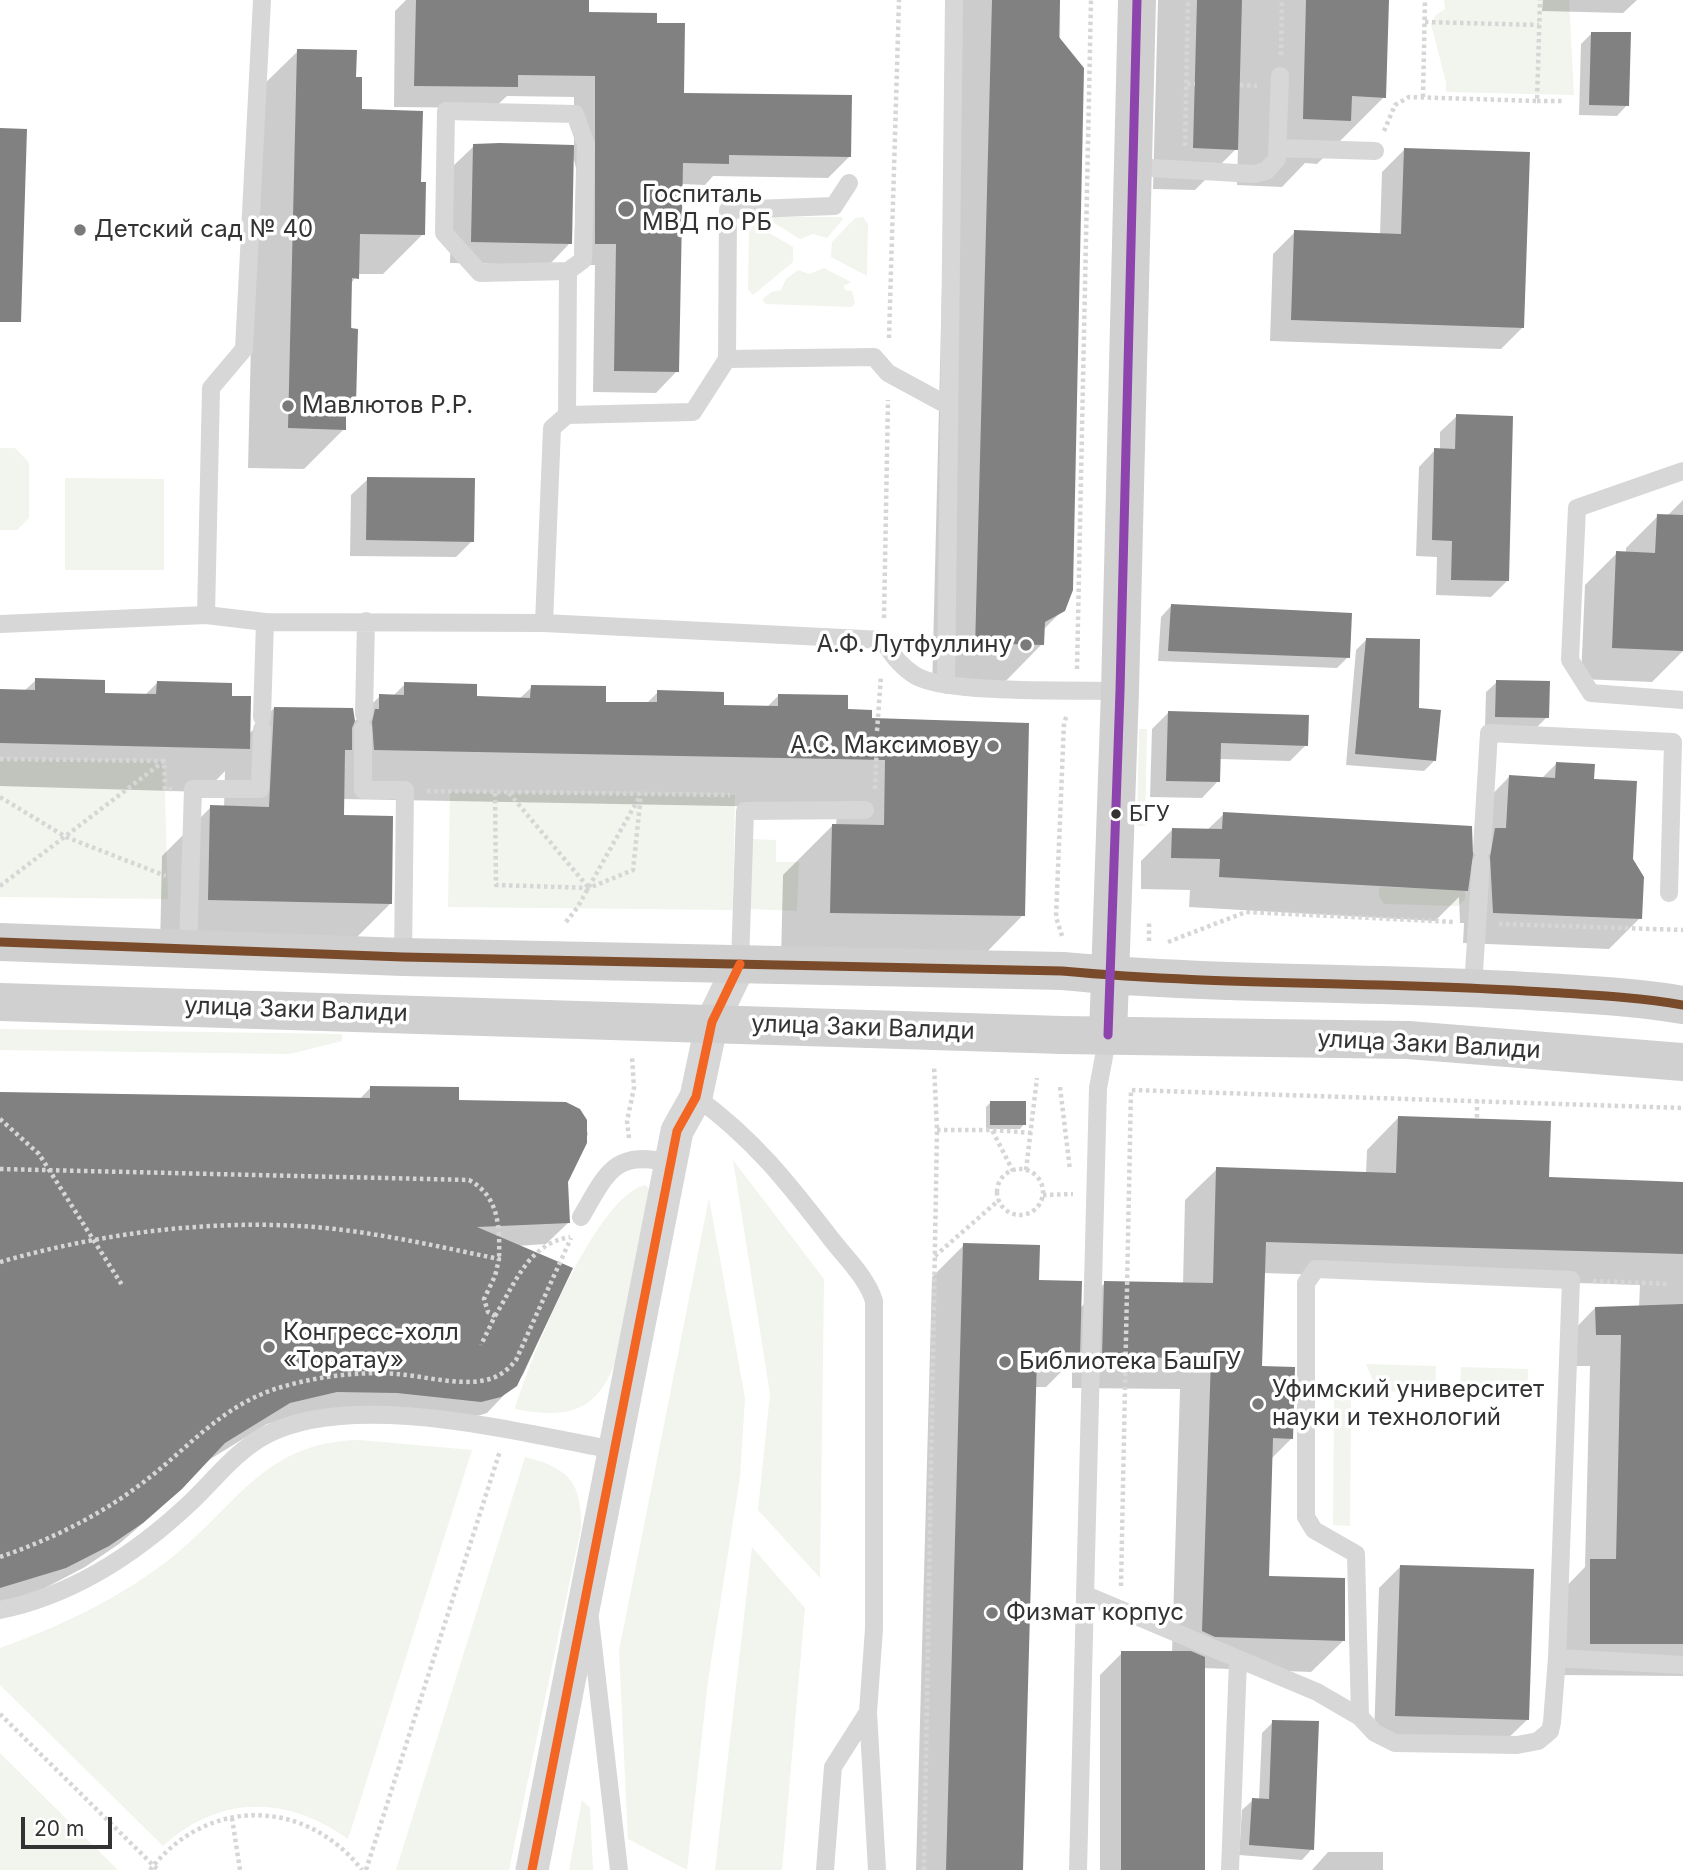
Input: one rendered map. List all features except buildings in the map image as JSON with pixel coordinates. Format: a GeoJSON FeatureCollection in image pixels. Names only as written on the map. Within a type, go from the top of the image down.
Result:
{"type":"FeatureCollection","features":[{"type":"Feature","properties":{"kind":"main road"},"geometry":{"type":"LineString","coordinates":[[1108,1035],[1120,691],[1136,0]]}},
{"type":"Feature","properties":{"kind":"main road"},"geometry":{"type":"LineString","coordinates":[[0,942],[189,932],[403,957],[1062,971],[1110,975],[1473,987],[1651,999],[1683,1005]]}},
{"type":"Feature","properties":{"kind":"main road","name":"улица Заки Валиди"},"geometry":{"type":"LineString","coordinates":[[0,1002],[1108,1035],[1408,1040],[1683,1062]]}},
{"type":"Feature","properties":{"kind":"street"},"geometry":{"type":"LineString","coordinates":[[532,1870],[587,1601],[677,1131],[696,1097],[712,1022],[740,964]]}},
{"type":"Feature","properties":{"kind":"lane"},"geometry":{"type":"LineString","coordinates":[[206,615],[211,388],[244,349],[262,0]]}},
{"type":"Feature","properties":{"kind":"lane"},"geometry":{"type":"LineString","coordinates":[[946,685],[947,405],[954,0]]}},
{"type":"Feature","properties":{"kind":"lane"},"geometry":{"type":"LineString","coordinates":[[1134,167],[1254,174],[1266,171],[1275,163],[1278,148],[1280,76]]}},
{"type":"Feature","properties":{"kind":"lane"},"geometry":{"type":"LineString","coordinates":[[446,111],[575,114],[586,145],[585,223],[583,260],[568,271],[480,273],[444,233],[446,111]]}},
{"type":"Feature","properties":{"kind":"lane"},"geometry":{"type":"LineString","coordinates":[[1278,148],[1375,151]]}},
{"type":"Feature","properties":{"kind":"lane"},"geometry":{"type":"LineString","coordinates":[[544,623],[552,428],[568,415],[693,412],[727,359],[729,210],[834,206],[849,183]]}},
{"type":"Feature","properties":{"kind":"lane"},"geometry":{"type":"LineString","coordinates":[[568,271],[568,415]]}},
{"type":"Feature","properties":{"kind":"lane"},"geometry":{"type":"LineString","coordinates":[[727,359],[874,357],[888,373],[947,405]]}},
{"type":"Feature","properties":{"kind":"lane"},"geometry":{"type":"LineString","coordinates":[[1683,471],[1577,508],[1570,660],[1591,693],[1683,700]]}},
{"type":"Feature","properties":{"kind":"lane"},"geometry":{"type":"LineString","coordinates":[[0,624],[206,615],[265,622],[544,623],[883,640],[892,656],[916,676],[946,685],[1120,691]]}},
{"type":"Feature","properties":{"kind":"lane"},"geometry":{"type":"LineString","coordinates":[[366,621],[363,790],[405,790],[403,957]]}},
{"type":"Feature","properties":{"kind":"lane"},"geometry":{"type":"LineString","coordinates":[[189,932],[193,789],[260,789],[265,622]]}},
{"type":"Feature","properties":{"kind":"lane"},"geometry":{"type":"LineString","coordinates":[[1473,987],[1489,733],[1674,742],[1669,893]]}},
{"type":"Feature","properties":{"kind":"lane"},"geometry":{"type":"LineString","coordinates":[[740,964],[745,811],[870,803]]}},
{"type":"Feature","properties":{"kind":"lane"},"geometry":{"type":"LineString","coordinates":[[1078,1870],[1098,1088],[1108,1035]]}},
{"type":"Feature","properties":{"kind":"lane"},"geometry":{"type":"LineString","coordinates":[[696,1097],[744,1135],[771,1161],[862,1278],[874,1301],[874,1629],[868,1712],[877,1870]]}},
{"type":"Feature","properties":{"kind":"lane"},"geometry":{"type":"LineString","coordinates":[[581,1217],[613,1167],[636,1157],[670,1163]]}},
{"type":"Feature","properties":{"kind":"lane"},"geometry":{"type":"LineString","coordinates":[[1086,1595],[1317,1692],[1360,1717],[1375,1733],[1395,1743],[1517,1745],[1538,1741],[1550,1731],[1557,1658],[1571,1280],[1323,1267],[1307,1278],[1306,1520],[1314,1530],[1356,1554],[1360,1717]]}},
{"type":"Feature","properties":{"kind":"lane"},"geometry":{"type":"LineString","coordinates":[[0,1610],[52,1596],[101,1572],[172,1520],[248,1446],[294,1423],[323,1418],[385,1414],[615,1450]]}},
{"type":"Feature","properties":{"kind":"lane"},"geometry":{"type":"LineString","coordinates":[[587,1601],[597,1666],[619,1870]]}},
{"type":"Feature","properties":{"kind":"lane"},"geometry":{"type":"LineString","coordinates":[[1557,1658],[1683,1665]]}},
{"type":"Feature","properties":{"kind":"lane"},"geometry":{"type":"LineString","coordinates":[[1230,1870],[1238,1661]]}},
{"type":"Feature","properties":{"kind":"lane"},"geometry":{"type":"LineString","coordinates":[[825,1870],[833,1767],[868,1712]]}},
{"type":"Feature","properties":{"kind":"path"},"geometry":{"type":"LineString","coordinates":[[877,731],[883,640],[898,0]]}},
{"type":"Feature","properties":{"kind":"path"},"geometry":{"type":"LineString","coordinates":[[1062,936],[1056,917],[1064,723],[1076,690],[1091,0]]}},
{"type":"Feature","properties":{"kind":"path"},"geometry":{"type":"LineString","coordinates":[[1280,76],[1282,0]]}},
{"type":"Feature","properties":{"kind":"path"},"geometry":{"type":"LineString","coordinates":[[1423,97],[1425,0]]}},
{"type":"Feature","properties":{"kind":"path"},"geometry":{"type":"LineString","coordinates":[[1537,101],[1540,0]]}},
{"type":"Feature","properties":{"kind":"path"},"geometry":{"type":"LineString","coordinates":[[1425,22],[1539,25]]}},
{"type":"Feature","properties":{"kind":"path"},"geometry":{"type":"LineString","coordinates":[[1187,84],[1195,84]]}},
{"type":"Feature","properties":{"kind":"path"},"geometry":{"type":"LineString","coordinates":[[1375,151],[1395,105],[1405,98],[1565,102]]}},
{"type":"Feature","properties":{"kind":"path"},"geometry":{"type":"LineString","coordinates":[[870,803],[877,744]]}},
{"type":"Feature","properties":{"kind":"path"},"geometry":{"type":"LineString","coordinates":[[0,759],[164,761]]}},
{"type":"Feature","properties":{"kind":"path"},"geometry":{"type":"LineString","coordinates":[[164,761],[164,789],[193,789]]}},
{"type":"Feature","properties":{"kind":"path"},"geometry":{"type":"LineString","coordinates":[[0,886],[164,761]]}},
{"type":"Feature","properties":{"kind":"path"},"geometry":{"type":"LineString","coordinates":[[405,790],[735,795]]}},
{"type":"Feature","properties":{"kind":"path"},"geometry":{"type":"LineString","coordinates":[[495,793],[496,885],[589,888],[633,870],[641,794]]}},
{"type":"Feature","properties":{"kind":"path"},"geometry":{"type":"LineString","coordinates":[[509,793],[589,888]]}},
{"type":"Feature","properties":{"kind":"path"},"geometry":{"type":"LineString","coordinates":[[566,922],[589,888],[641,794]]}},
{"type":"Feature","properties":{"kind":"path"},"geometry":{"type":"LineString","coordinates":[[0,797],[66,837],[175,880],[189,932]]}},
{"type":"Feature","properties":{"kind":"path"},"geometry":{"type":"LineString","coordinates":[[1168,942],[1246,912],[1683,930]]}},
{"type":"Feature","properties":{"kind":"path"},"geometry":{"type":"LineString","coordinates":[[632,1056],[634,1088],[627,1121],[636,1157]]}},
{"type":"Feature","properties":{"kind":"path"},"geometry":{"type":"LineString","coordinates":[[925,1870],[937,1130],[934,1065]]}},
{"type":"Feature","properties":{"kind":"path"},"geometry":{"type":"LineString","coordinates":[[1026,1170],[1037,1078]]}},
{"type":"Feature","properties":{"kind":"path"},"geometry":{"type":"LineString","coordinates":[[1121,1611],[1131,1090],[1683,1108]]}},
{"type":"Feature","properties":{"kind":"path"},"geometry":{"type":"LineString","coordinates":[[1477,1100],[1477,1118]]}},
{"type":"Feature","properties":{"kind":"path"},"geometry":{"type":"LineString","coordinates":[[0,1119],[39,1154],[122,1285]]}},
{"type":"Feature","properties":{"kind":"path"},"geometry":{"type":"LineString","coordinates":[[937,1130],[1032,1133]]}},
{"type":"Feature","properties":{"kind":"path"},"geometry":{"type":"LineString","coordinates":[[992,1130],[1013,1171]]}},
{"type":"Feature","properties":{"kind":"path"},"geometry":{"type":"LineString","coordinates":[[0,1168],[469,1180],[480,1185],[494,1202],[499,1259],[484,1299],[488,1312],[495,1316]]}},
{"type":"Feature","properties":{"kind":"path"},"geometry":{"type":"LineString","coordinates":[[1026,1170],[1039,1180],[1043,1195],[1037,1209],[1023,1215],[1008,1212],[999,1200],[998,1186],[1013,1171],[1026,1170]]}},
{"type":"Feature","properties":{"kind":"path"},"geometry":{"type":"LineString","coordinates":[[1043,1195],[1073,1194]]}},
{"type":"Feature","properties":{"kind":"path"},"geometry":{"type":"LineString","coordinates":[[935,1257],[999,1200]]}},
{"type":"Feature","properties":{"kind":"path"},"geometry":{"type":"LineString","coordinates":[[0,1262],[94,1239],[170,1229],[247,1225],[325,1228],[402,1238],[499,1259]]}},
{"type":"Feature","properties":{"kind":"path"},"geometry":{"type":"LineString","coordinates":[[481,1345],[495,1316],[534,1252],[545,1244],[572,1236]]}},
{"type":"Feature","properties":{"kind":"path"},"geometry":{"type":"LineString","coordinates":[[1571,1280],[1670,1284]]}},
{"type":"Feature","properties":{"kind":"path"},"geometry":{"type":"LineString","coordinates":[[151,1868],[187,1836],[232,1818],[259,1814],[303,1822],[329,1836],[364,1870],[500,1450]]}},
{"type":"Feature","properties":{"kind":"path"},"geometry":{"type":"LineString","coordinates":[[0,1714],[151,1868],[158,1870]]}},
{"type":"Feature","properties":{"kind":"path"},"geometry":{"type":"LineString","coordinates":[[232,1818],[240,1870]]}},
{"type":"Feature","properties":{"kind":"shaded area"},"geometry":{"type":"Polygon","coordinates":[[[1444,0],[1569,0],[1574,95],[1446,92],[1446,82],[1431,24],[1436,15],[1445,9],[1444,0]]]}},
{"type":"Feature","properties":{"kind":"shaded area"},"geometry":{"type":"Polygon","coordinates":[[[773,217],[843,219],[827,238],[813,234],[800,239],[771,221],[773,217]]]}},
{"type":"Feature","properties":{"kind":"shaded area"},"geometry":{"type":"Polygon","coordinates":[[[863,217],[868,224],[867,276],[831,257],[832,242],[855,218],[863,217]]]}},
{"type":"Feature","properties":{"kind":"shaded area"},"geometry":{"type":"Polygon","coordinates":[[[754,224],[793,247],[793,262],[753,295],[748,289],[749,231],[754,224]]]}},
{"type":"Feature","properties":{"kind":"shaded area"},"geometry":{"type":"Polygon","coordinates":[[[824,268],[851,282],[844,286],[845,290],[852,291],[855,303],[852,307],[766,304],[762,300],[771,292],[781,290],[786,279],[798,270],[809,274],[824,268]]]}},
{"type":"Feature","properties":{"kind":"shaded area"},"geometry":{"type":"Polygon","coordinates":[[[0,448],[15,448],[29,462],[29,518],[17,530],[0,530],[0,448]]]}},
{"type":"Feature","properties":{"kind":"shaded area"},"geometry":{"type":"Polygon","coordinates":[[[65,478],[164,479],[164,570],[65,570],[65,478]]]}},
{"type":"Feature","properties":{"kind":"shaded area"},"geometry":{"type":"Polygon","coordinates":[[[1139,729],[1147,729],[1145,826],[1137,826],[1139,729]]]}},
{"type":"Feature","properties":{"kind":"shaded area"},"geometry":{"type":"Polygon","coordinates":[[[0,759],[164,761],[168,899],[0,897],[0,759]]]}},
{"type":"Feature","properties":{"kind":"shaded area"},"geometry":{"type":"Polygon","coordinates":[[[450,792],[735,795],[733,910],[448,907],[450,792]]]}},
{"type":"Feature","properties":{"kind":"shaded area"},"geometry":{"type":"Polygon","coordinates":[[[752,839],[776,840],[776,862],[799,862],[797,911],[750,909],[752,839]]]}},
{"type":"Feature","properties":{"kind":"shaded area"},"geometry":{"type":"Polygon","coordinates":[[[1379,887],[1465,890],[1465,899],[1458,906],[1384,904],[1379,896],[1379,887]]]}},
{"type":"Feature","properties":{"kind":"shaded area"},"geometry":{"type":"Polygon","coordinates":[[[0,1029],[342,1034],[342,1041],[290,1054],[0,1050],[0,1029]]]}},
{"type":"Feature","properties":{"kind":"shaded area"},"geometry":{"type":"Polygon","coordinates":[[[733,1160],[824,1279],[820,1578],[758,1510],[770,1394],[733,1160]]]}},
{"type":"Feature","properties":{"kind":"shaded area"},"geometry":{"type":"Polygon","coordinates":[[[646,1185],[650,1191],[619,1352],[603,1387],[582,1406],[568,1411],[553,1413],[515,1409],[549,1320],[586,1247],[627,1195],[646,1185]]]}},
{"type":"Feature","properties":{"kind":"shaded area"},"geometry":{"type":"Polygon","coordinates":[[[709,1198],[745,1398],[740,1477],[708,1681],[687,1870],[628,1839],[619,1651],[709,1198]]]}},
{"type":"Feature","properties":{"kind":"shaded area"},"geometry":{"type":"Polygon","coordinates":[[[1366,1364],[1436,1366],[1435,1393],[1377,1391],[1366,1364]]]}},
{"type":"Feature","properties":{"kind":"shaded area"},"geometry":{"type":"Polygon","coordinates":[[[1461,1367],[1528,1369],[1527,1396],[1460,1394],[1461,1367]]]}},
{"type":"Feature","properties":{"kind":"shaded area"},"geometry":{"type":"Polygon","coordinates":[[[1334,1400],[1351,1400],[1350,1526],[1333,1525],[1334,1400]]]}},
{"type":"Feature","properties":{"kind":"shaded area"},"geometry":{"type":"Polygon","coordinates":[[[360,1440],[472,1450],[348,1839],[301,1814],[277,1808],[254,1807],[207,1817],[163,1846],[0,1685],[0,1648],[86,1611],[147,1576],[191,1541],[252,1482],[274,1465],[298,1452],[326,1444],[360,1440]]]}},
{"type":"Feature","properties":{"kind":"shaded area"},"geometry":{"type":"Polygon","coordinates":[[[525,1457],[552,1466],[570,1479],[579,1499],[581,1528],[509,1870],[396,1870],[525,1457]]]}},
{"type":"Feature","properties":{"kind":"shaded area"},"geometry":{"type":"Polygon","coordinates":[[[752,1547],[805,1608],[782,1870],[715,1870],[752,1547]]]}},
{"type":"Feature","properties":{"kind":"shaded area"},"geometry":{"type":"Polygon","coordinates":[[[0,1753],[118,1870],[0,1870],[0,1753]]]}},
{"type":"Feature","properties":{"kind":"shaded area"},"geometry":{"type":"Polygon","coordinates":[[[582,1800],[590,1808],[593,1870],[569,1870],[582,1800]]]}},
{"type":"Feature","properties":{"kind":"transit line"},"geometry":{"type":"LineString","coordinates":[[1108,1035],[1120,691],[1137,0]]}},
{"type":"Feature","properties":{"kind":"transit line"},"geometry":{"type":"LineString","coordinates":[[0,942],[403,957],[1062,971],[1183,979],[1485,989],[1614,997],[1683,1005]]}},
{"type":"Feature","properties":{"kind":"transit line"},"geometry":{"type":"LineString","coordinates":[[532,1870],[677,1131],[696,1097],[712,1022],[740,964]]}},
{"type":"Feature","properties":{"kind":"place","name":"Госпиталь МВД по РБ"},"geometry":{"type":"Point","coordinates":[626,209]}},
{"type":"Feature","properties":{"kind":"place","name":"Детский сад № 40"},"geometry":{"type":"Point","coordinates":[80,230]}},
{"type":"Feature","properties":{"kind":"place","name":"Мавлютов Р.Р."},"geometry":{"type":"Point","coordinates":[288,406]}},
{"type":"Feature","properties":{"kind":"place","name":"А.Ф. Лутфуллину"},"geometry":{"type":"Point","coordinates":[1026,645]}},
{"type":"Feature","properties":{"kind":"place","name":"А.С. Максимову"},"geometry":{"type":"Point","coordinates":[993,746]}},
{"type":"Feature","properties":{"kind":"place","name":"БГУ"},"geometry":{"type":"Point","coordinates":[1116,814]}},
{"type":"Feature","properties":{"kind":"place","name":"Конгресс-холл «Торатау»"},"geometry":{"type":"Point","coordinates":[269,1347]}},
{"type":"Feature","properties":{"kind":"place","name":"Библиотека БашГУ"},"geometry":{"type":"Point","coordinates":[1005,1362]}},
{"type":"Feature","properties":{"kind":"place","name":"Уфимский университет науки и технологий"},"geometry":{"type":"Point","coordinates":[1258,1404]}},
{"type":"Feature","properties":{"kind":"place","name":"Физмат корпус"},"geometry":{"type":"Point","coordinates":[992,1613]}}]}
